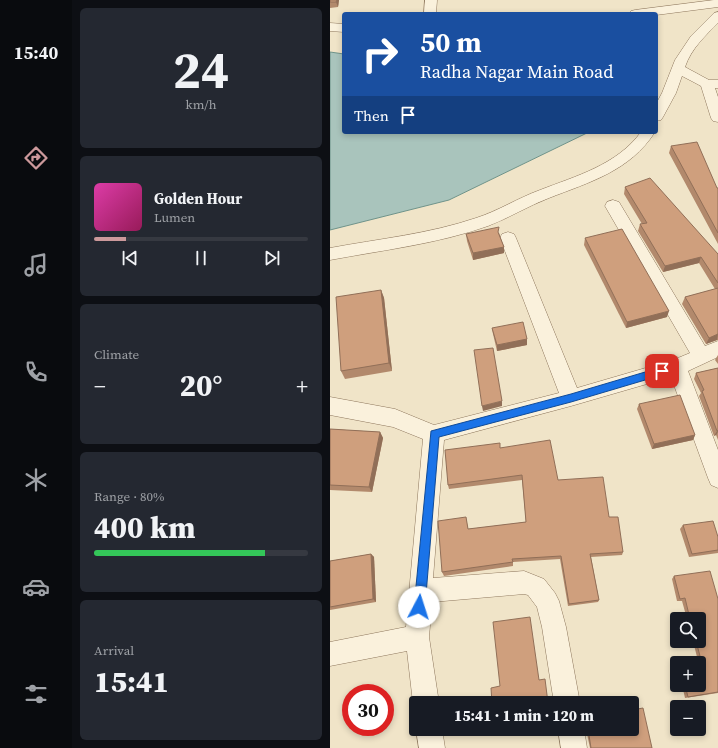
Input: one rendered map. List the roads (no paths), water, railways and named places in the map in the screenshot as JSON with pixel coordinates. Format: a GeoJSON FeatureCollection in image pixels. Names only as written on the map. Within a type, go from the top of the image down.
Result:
{"type":"FeatureCollection","features":[{"type":"Feature","properties":{"kind":"street"},"geometry":{"type":"LineString","coordinates":[[430,12],[431,0]]}},
{"type":"Feature","properties":{"kind":"street"},"geometry":{"type":"LineString","coordinates":[[650,12],[718,3]]}},
{"type":"Feature","properties":{"kind":"street"},"geometry":{"type":"LineString","coordinates":[[658,113],[669,93],[681,60],[695,39],[718,16]]}},
{"type":"Feature","properties":{"kind":"street"},"geometry":{"type":"LineString","coordinates":[[330,27],[342,28]]}},
{"type":"Feature","properties":{"kind":"street"},"geometry":{"type":"LineString","coordinates":[[678,69],[713,84],[718,118]]}},
{"type":"Feature","properties":{"kind":"street"},"geometry":{"type":"LineString","coordinates":[[330,254],[429,235],[483,221],[530,199],[600,172],[632,152],[646,134]]}},
{"type":"Feature","properties":{"kind":"street"},"geometry":{"type":"LineString","coordinates":[[330,406],[395,418],[434,434],[571,398],[677,367],[709,353],[613,206]]}},
{"type":"Feature","properties":{"kind":"street"},"geometry":{"type":"LineString","coordinates":[[508,238],[571,398]]}},
{"type":"Feature","properties":{"kind":"street"},"geometry":{"type":"LineString","coordinates":[[677,367],[718,478]]}},
{"type":"Feature","properties":{"kind":"street"},"geometry":{"type":"LineString","coordinates":[[425,696],[417,637],[434,434]]}},
{"type":"Feature","properties":{"kind":"street"},"geometry":{"type":"LineString","coordinates":[[420,591],[524,582],[536,587],[547,601],[554,627],[566,696]]}},
{"type":"Feature","properties":{"kind":"street"},"geometry":{"type":"LineString","coordinates":[[330,654],[417,637]]}},
{"type":"Feature","properties":{"kind":"street"},"geometry":{"type":"LineString","coordinates":[[430,736],[432,748]]}},
{"type":"Feature","properties":{"kind":"street"},"geometry":{"type":"LineString","coordinates":[[572,736],[574,748]]}},
{"type":"Feature","properties":{"kind":"water"},"geometry":{"type":"Polygon","coordinates":[[[330,52],[342,54],[342,134],[585,134],[449,200],[330,230],[330,52]]]}}]}
